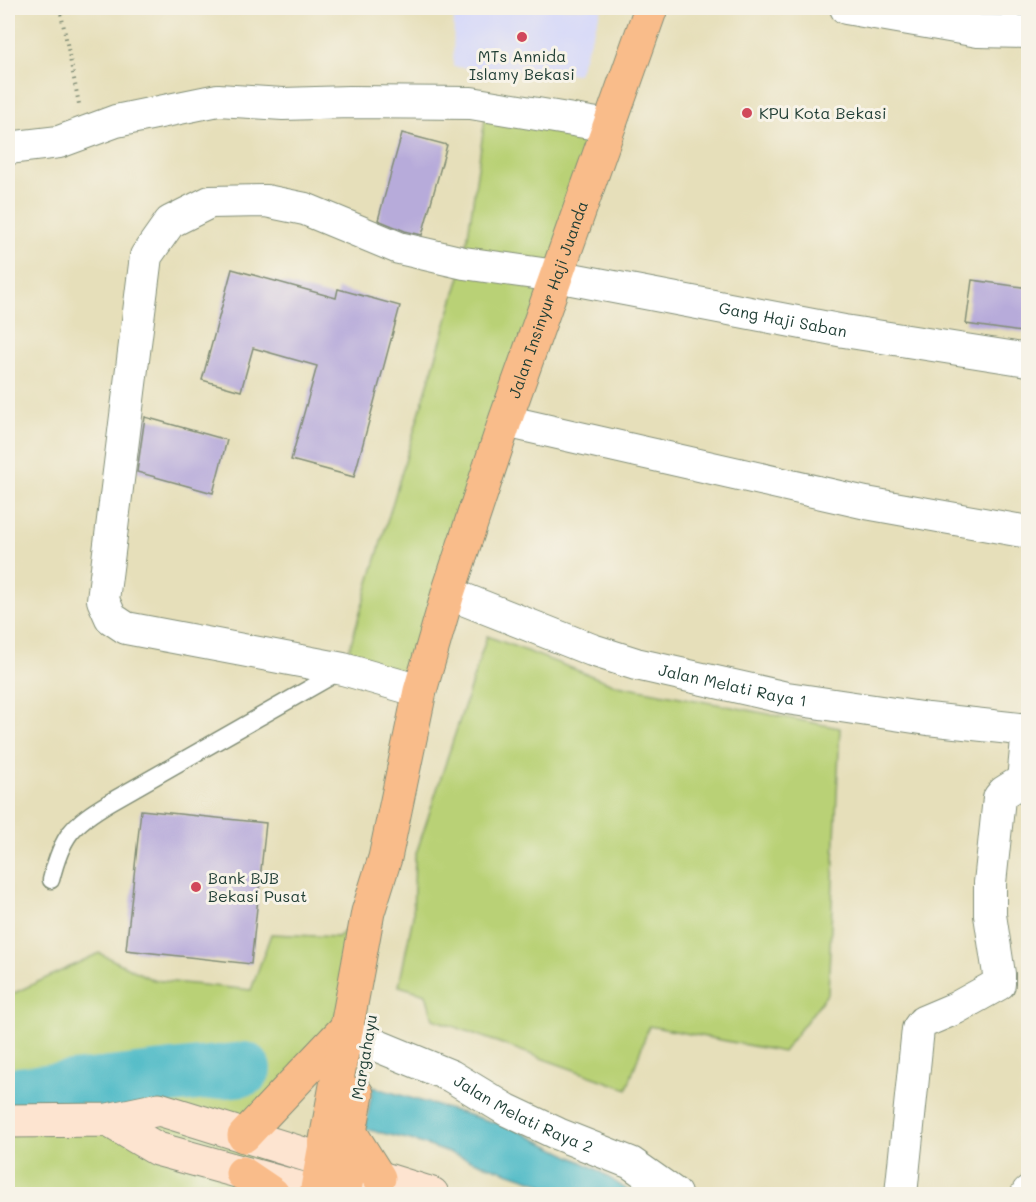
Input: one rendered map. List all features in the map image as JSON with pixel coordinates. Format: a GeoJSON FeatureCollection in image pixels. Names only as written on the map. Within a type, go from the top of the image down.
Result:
{"type":"FeatureCollection","features":[{"type":"Feature","properties":{"kind":"main road","name":"Jalan Insinyur Haji Juanda"},"geometry":{"type":"LineString","coordinates":[[386,858],[420,691],[447,593],[505,421],[651,8]]}},
{"type":"Feature","properties":{"kind":"main road","name":"Margahayu"},"geometry":{"type":"LineString","coordinates":[[336,1183],[350,1132],[357,1034],[388,921],[386,858]]}},
{"type":"Feature","properties":{"kind":"main road"},"geometry":{"type":"LineString","coordinates":[[336,1183],[357,1034],[368,912],[386,858]]}},
{"type":"Feature","properties":{"kind":"main road"},"geometry":{"type":"LineString","coordinates":[[244,1136],[357,1034]]}},
{"type":"Feature","properties":{"kind":"main road"},"geometry":{"type":"LineString","coordinates":[[242,1173],[273,1194]]}},
{"type":"Feature","properties":{"kind":"street"},"geometry":{"type":"LineString","coordinates":[[846,8],[978,32],[1029,32]]}},
{"type":"Feature","properties":{"kind":"street"},"geometry":{"type":"LineString","coordinates":[[8,148],[59,142],[116,121],[218,100],[283,104],[471,103],[609,126]]}},
{"type":"Feature","properties":{"kind":"street","name":"Gang Haji Saban"},"geometry":{"type":"LineString","coordinates":[[420,691],[343,669],[126,628],[111,618],[103,600],[146,256],[170,222],[210,202],[266,201],[305,209],[399,248],[464,263],[556,276],[844,331],[1019,358]]}},
{"type":"Feature","properties":{"kind":"street"},"geometry":{"type":"LineString","coordinates":[[505,421],[866,503],[1029,532]]}},
{"type":"Feature","properties":{"kind":"street","name":"Jalan Melati Raya 1"},"geometry":{"type":"LineString","coordinates":[[447,593],[592,650],[636,664],[787,698],[928,719],[1028,730]]}},
{"type":"Feature","properties":{"kind":"street"},"geometry":{"type":"LineString","coordinates":[[902,1194],[918,1029],[922,1022],[956,1008],[999,984],[990,915],[990,884],[999,798],[1023,780],[1028,730]]}},
{"type":"Feature","properties":{"kind":"street","name":"Jalan Melati Raya 2"},"geometry":{"type":"LineString","coordinates":[[357,1034],[451,1076],[507,1110],[558,1134],[632,1163],[675,1194]]}},
{"type":"Feature","properties":{"kind":"street"},"geometry":{"type":"LineString","coordinates":[[8,1121],[108,1120],[159,1109],[244,1136],[336,1183]]}},
{"type":"Feature","properties":{"kind":"street"},"geometry":{"type":"LineString","coordinates":[[108,1120],[157,1149],[242,1173],[432,1194]]}},
{"type":"Feature","properties":{"kind":"lane"},"geometry":{"type":"LineString","coordinates":[[51,880],[58,852],[65,839],[86,817],[343,669]]}},
{"type":"Feature","properties":{"kind":"path"},"geometry":{"type":"LineString","coordinates":[[60,8],[64,36],[76,77],[84,134]]}},
{"type":"Feature","properties":{"kind":"shaded area","name":"MTs Annida Islamy Bekasi"},"geometry":{"type":"Polygon","coordinates":[[[454,8],[602,8],[578,74],[453,67],[454,8]]]}},
{"type":"Feature","properties":{"kind":"green space"},"geometry":{"type":"Polygon","coordinates":[[[487,105],[609,126],[420,691],[343,670],[464,263],[487,105]]]}},
{"type":"Feature","properties":{"kind":"green space"},"geometry":{"type":"Polygon","coordinates":[[[487,636],[613,684],[840,728],[828,993],[783,1052],[649,1026],[627,1089],[433,1019],[426,994],[399,986],[413,916],[415,857],[487,636]]]}},
{"type":"Feature","properties":{"kind":"green space"},"geometry":{"type":"Polygon","coordinates":[[[368,912],[347,1027],[245,1135],[290,1194],[8,1194],[8,996],[99,953],[153,980],[251,990],[271,934],[338,937],[368,912]]]}},
{"type":"Feature","properties":{"kind":"water"},"geometry":{"type":"Polygon","coordinates":[[[373,1087],[513,1128],[596,1169],[633,1194],[559,1194],[537,1182],[411,1140],[365,1129],[373,1087]]]}},
{"type":"Feature","properties":{"kind":"building"},"geometry":{"type":"Polygon","coordinates":[[[402,133],[447,145],[422,235],[378,220],[402,133]]]}},
{"type":"Feature","properties":{"kind":"building"},"geometry":{"type":"Polygon","coordinates":[[[232,269],[336,298],[338,289],[400,306],[354,477],[291,460],[317,366],[253,348],[241,391],[202,380],[232,269]]]}},
{"type":"Feature","properties":{"kind":"building"},"geometry":{"type":"Polygon","coordinates":[[[972,280],[1029,288],[1029,333],[966,324],[972,280]]]}},
{"type":"Feature","properties":{"kind":"building"},"geometry":{"type":"Polygon","coordinates":[[[145,417],[227,440],[213,493],[137,472],[145,417]]]}},
{"type":"Feature","properties":{"kind":"building","name":"Bank BJB Bekasi Pusat"},"geometry":{"type":"Polygon","coordinates":[[[141,810],[266,823],[251,964],[126,950],[141,810]]]}},
{"type":"Feature","properties":{"kind":"waterway"},"geometry":{"type":"LineString","coordinates":[[8,1095],[244,1069]]}},
{"type":"Feature","properties":{"kind":"place","name":"MTs Annida Islamy Bekasi"},"geometry":{"type":"Point","coordinates":[522,37]}},
{"type":"Feature","properties":{"kind":"place","name":"KPU Kota Bekasi"},"geometry":{"type":"Point","coordinates":[747,113]}},
{"type":"Feature","properties":{"kind":"place","name":"Bank BJB Bekasi Pusat"},"geometry":{"type":"Point","coordinates":[196,887]}}]}
